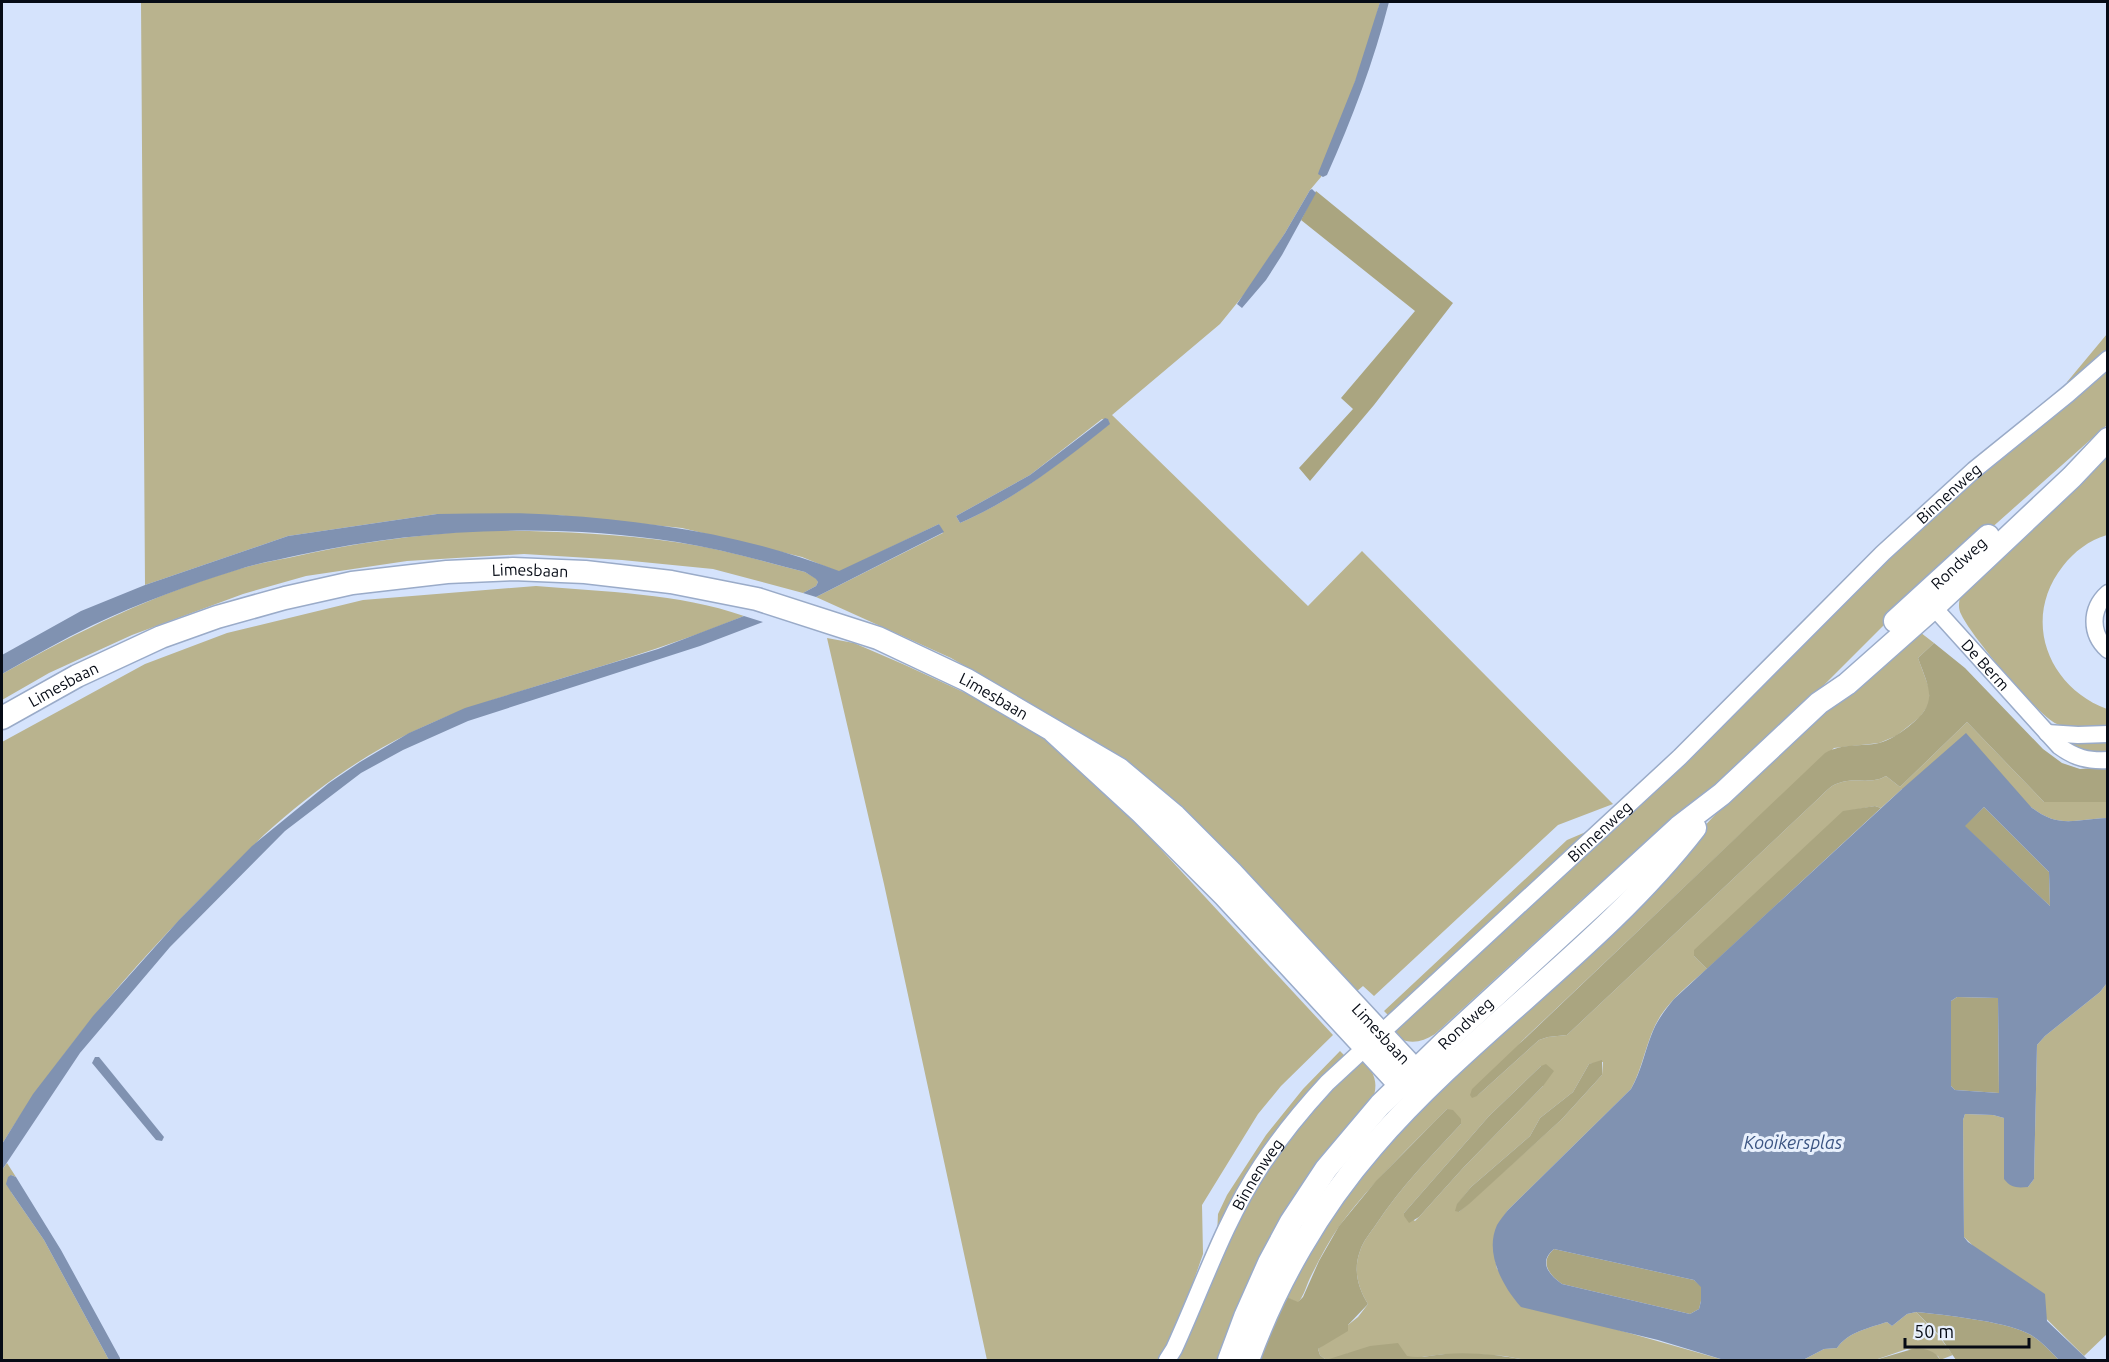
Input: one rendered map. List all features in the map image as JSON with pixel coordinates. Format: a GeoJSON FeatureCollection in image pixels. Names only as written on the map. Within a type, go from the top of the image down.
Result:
{"type":"FeatureCollection","features":[{"type":"Feature","properties":{"kind":"main road","name":"Rondweg"},"geometry":{"type":"LineString","coordinates":[[1229,1360],[1269,1263],[1302,1205],[1344,1147],[1408,1077],[1679,827],[1722,794],[1819,703],[1847,684],[1928,601],[2072,477],[2108,437]]}},
{"type":"Feature","properties":{"kind":"main road","name":"Limesbaan"},"geometry":{"type":"LineString","coordinates":[[2,718],[76,676],[160,637],[217,617],[352,583],[447,572],[549,570],[671,582],[757,599],[878,638],[967,680],[1119,769],[1175,816],[1247,888],[1347,1012],[1423,1092]]}},
{"type":"Feature","properties":{"kind":"main road","name":"Rondweg"},"geometry":{"type":"LineString","coordinates":[[1248,1360],[1287,1275],[1332,1199],[1368,1152],[1423,1092],[1630,902],[1689,837],[1722,794]]}},
{"type":"Feature","properties":{"kind":"street","name":"Binnenweg"},"geometry":{"type":"LineString","coordinates":[[1167,1360],[1174,1349],[1234,1213],[1260,1167],[1306,1107],[1369,1035],[1680,757],[1883,553],[1974,470],[2108,359]]}},
{"type":"Feature","properties":{"kind":"street"},"geometry":{"type":"LineString","coordinates":[[2108,593],[2097,608],[2094,628],[2100,642],[2108,650]]}},
{"type":"Feature","properties":{"kind":"street","name":"De Berm"},"geometry":{"type":"LineString","coordinates":[[1928,601],[2059,746],[2086,760],[2108,760]]}},
{"type":"Feature","properties":{"kind":"street"},"geometry":{"type":"LineString","coordinates":[[2047,733],[2108,734]]}},
{"type":"Feature","properties":{"kind":"shaded area"},"geometry":{"type":"Polygon","coordinates":[[[141,2],[1380,2],[1369,43],[1321,177],[1310,190],[1250,287],[1220,324],[1112,415],[1308,606],[1362,551],[1613,804],[1558,825],[1374,996],[1363,986],[1356,992],[1035,707],[951,658],[816,597],[943,533],[939,524],[839,572],[802,557],[682,528],[556,515],[437,514],[288,536],[145,585],[141,2]],[[1102,419],[1030,475],[956,516],[960,523],[1020,491],[1109,424],[1109,421],[1102,419]]]}},
{"type":"Feature","properties":{"kind":"shaded area"},"geometry":{"type":"Polygon","coordinates":[[[1316,191],[1453,303],[1374,405],[1310,481],[1299,468],[1353,409],[1341,398],[1415,311],[1301,220],[1316,191]]]}},
{"type":"Feature","properties":{"kind":"shaded area"},"geometry":{"type":"Polygon","coordinates":[[[2107,334],[2107,352],[2071,385],[2067,382],[2107,334]]]}},
{"type":"Feature","properties":{"kind":"shaded area"},"geometry":{"type":"Polygon","coordinates":[[[2107,367],[2107,425],[1897,612],[1818,691],[1653,844],[1590,892],[1435,1034],[1423,1040],[1411,1042],[1399,1039],[1388,1032],[1853,590],[1994,461],[2107,367]]]}},
{"type":"Feature","properties":{"kind":"shaded area"},"geometry":{"type":"Polygon","coordinates":[[[2107,450],[2107,535],[2088,543],[2067,561],[2050,586],[2044,608],[2043,629],[2047,649],[2056,668],[2069,685],[2086,699],[2107,709],[2107,730],[2075,729],[2057,724],[2048,718],[2020,691],[1967,625],[1960,612],[1959,601],[1960,596],[2107,450]]]}},
{"type":"Feature","properties":{"kind":"shaded area"},"geometry":{"type":"Polygon","coordinates":[[[482,530],[579,533],[675,542],[724,551],[805,572],[818,582],[816,586],[803,593],[713,569],[524,554],[407,561],[306,576],[243,594],[132,635],[49,673],[2,700],[2,674],[118,615],[208,579],[257,564],[336,548],[409,537],[482,530]]]}},
{"type":"Feature","properties":{"kind":"shaded area"},"geometry":{"type":"Polygon","coordinates":[[[536,586],[667,598],[719,608],[744,616],[656,649],[448,716],[392,742],[339,775],[267,833],[158,943],[75,1040],[25,1108],[2,1144],[2,742],[145,664],[227,633],[363,600],[536,586]]]}},
{"type":"Feature","properties":{"kind":"shaded area"},"geometry":{"type":"Polygon","coordinates":[[[1916,629],[1934,643],[1918,658],[1929,688],[1929,704],[1920,717],[1896,736],[1879,743],[1834,748],[1522,1041],[1477,1096],[1539,1040],[1567,1035],[1831,787],[1845,781],[1874,780],[1886,776],[1900,787],[1967,722],[2044,802],[2107,802],[2107,818],[2059,820],[2041,814],[2031,807],[1902,789],[1881,808],[1875,806],[1843,812],[1694,956],[1707,969],[1677,996],[1661,1015],[1631,1089],[1508,1210],[1499,1225],[1495,1238],[1494,1252],[1497,1269],[1608,1327],[1724,1360],[1526,1360],[1471,1354],[1445,1354],[1414,1358],[1349,1353],[1326,1360],[1320,1355],[1318,1349],[1358,1317],[1368,1304],[1359,1285],[1357,1272],[1358,1258],[1363,1244],[1406,1184],[1461,1124],[1447,1109],[1378,1179],[1352,1209],[1324,1251],[1298,1303],[1282,1295],[1362,1164],[1685,847],[1726,803],[1916,629]],[[1603,1062],[1589,1064],[1573,1092],[1540,1118],[1530,1136],[1471,1187],[1457,1205],[1459,1212],[1562,1119],[1602,1075],[1603,1062]],[[1541,1066],[1489,1116],[1404,1213],[1415,1221],[1543,1086],[1541,1066]]]}},
{"type":"Feature","properties":{"kind":"shaded area"},"geometry":{"type":"Polygon","coordinates":[[[827,638],[854,643],[985,702],[1055,744],[1119,804],[1333,1035],[1281,1086],[1258,1114],[1202,1205],[1203,1254],[1187,1300],[1160,1360],[987,1360],[884,884],[827,638]]]}},
{"type":"Feature","properties":{"kind":"shaded area"},"geometry":{"type":"Polygon","coordinates":[[[1934,643],[1965,668],[2043,749],[2062,763],[2080,769],[2107,767],[2107,802],[2044,802],[1967,722],[1900,787],[1886,776],[1874,780],[1845,781],[1831,787],[1567,1035],[1539,1040],[1472,1098],[1470,1095],[1472,1089],[1825,753],[1838,748],[1883,742],[1898,734],[1918,718],[1928,703],[1929,696],[1926,679],[1918,658],[1934,643]]]}},
{"type":"Feature","properties":{"kind":"shaded area"},"geometry":{"type":"Polygon","coordinates":[[[2107,738],[2107,756],[2084,754],[2066,741],[2107,738]]]}},
{"type":"Feature","properties":{"kind":"shaded area"},"geometry":{"type":"Polygon","coordinates":[[[1875,806],[1881,808],[1707,969],[1694,956],[1694,950],[1843,811],[1875,806]]]}},
{"type":"Feature","properties":{"kind":"shaded area"},"geometry":{"type":"Polygon","coordinates":[[[1984,807],[2049,872],[2050,906],[1964,826],[1984,807]]]}},
{"type":"Feature","properties":{"kind":"shaded area"},"geometry":{"type":"Polygon","coordinates":[[[1593,829],[1389,1016],[1384,1011],[1567,840],[1593,829]]]}},
{"type":"Feature","properties":{"kind":"shaded area"},"geometry":{"type":"Polygon","coordinates":[[[2107,983],[2107,1334],[2084,1356],[1964,1237],[1963,1120],[1965,1114],[1993,1115],[2004,1118],[2028,1187],[2034,1179],[2037,1045],[2100,992],[2107,983]]]}},
{"type":"Feature","properties":{"kind":"shaded area"},"geometry":{"type":"Polygon","coordinates":[[[1957,997],[1998,998],[1999,1093],[1955,1090],[1951,1086],[1951,1001],[1957,997]]]}},
{"type":"Feature","properties":{"kind":"shaded area"},"geometry":{"type":"Polygon","coordinates":[[[1340,1051],[1345,1056],[1217,1235],[1218,1214],[1227,1195],[1266,1135],[1303,1089],[1340,1051]]]}},
{"type":"Feature","properties":{"kind":"shaded area"},"geometry":{"type":"Polygon","coordinates":[[[1362,1057],[1374,1078],[1375,1089],[1372,1103],[1222,1360],[1176,1360],[1241,1216],[1268,1167],[1307,1117],[1362,1057]]]}},
{"type":"Feature","properties":{"kind":"shaded area"},"geometry":{"type":"Polygon","coordinates":[[[1602,1060],[1602,1075],[1562,1119],[1469,1204],[1459,1212],[1455,1211],[1457,1204],[1471,1187],[1530,1136],[1540,1118],[1573,1092],[1589,1064],[1602,1060]]]}},
{"type":"Feature","properties":{"kind":"shaded area"},"geometry":{"type":"Polygon","coordinates":[[[1546,1064],[1554,1071],[1543,1086],[1419,1217],[1409,1223],[1404,1213],[1489,1116],[1541,1066],[1546,1064]]]}},
{"type":"Feature","properties":{"kind":"shaded area"},"geometry":{"type":"Polygon","coordinates":[[[1447,1109],[1453,1110],[1461,1119],[1461,1124],[1406,1184],[1363,1244],[1358,1258],[1357,1272],[1359,1285],[1368,1304],[1348,1325],[1348,1331],[1318,1349],[1320,1355],[1326,1360],[1256,1360],[1282,1295],[1298,1302],[1303,1297],[1319,1261],[1339,1226],[1376,1181],[1447,1109]]]}},
{"type":"Feature","properties":{"kind":"shaded area"},"geometry":{"type":"Polygon","coordinates":[[[7,1163],[16,1177],[11,1175],[11,1192],[44,1240],[109,1360],[2,1360],[2,1170],[7,1163]]]}},
{"type":"Feature","properties":{"kind":"shaded area"},"geometry":{"type":"Polygon","coordinates":[[[1554,1249],[1694,1280],[1701,1286],[1699,1309],[1690,1314],[1562,1284],[1547,1268],[1547,1259],[1554,1249]]]}},
{"type":"Feature","properties":{"kind":"shaded area"},"geometry":{"type":"Polygon","coordinates":[[[1916,1312],[1953,1355],[1940,1360],[1938,1356],[1907,1349],[1875,1360],[1803,1360],[1824,1349],[1837,1348],[1859,1331],[1887,1322],[1892,1326],[1907,1314],[1916,1312]]]}},
{"type":"Feature","properties":{"kind":"shaded area"},"geometry":{"type":"Polygon","coordinates":[[[1916,1312],[1973,1319],[2016,1329],[2036,1338],[2059,1360],[1956,1360],[1939,1335],[1916,1312]]]}},
{"type":"Feature","properties":{"kind":"shaded area"},"geometry":{"type":"Polygon","coordinates":[[[1398,1343],[1407,1356],[1412,1357],[1465,1353],[1526,1360],[1326,1360],[1370,1346],[1398,1343]]]}},
{"type":"Feature","properties":{"kind":"shaded area"},"geometry":{"type":"Polygon","coordinates":[[[1916,1348],[1933,1353],[1940,1360],[1875,1360],[1916,1348]]]}},
{"type":"Feature","properties":{"kind":"water"},"geometry":{"type":"Polygon","coordinates":[[[1380,2],[1389,2],[1369,68],[1336,154],[1327,175],[1323,177],[1318,174],[1355,81],[1380,2]]]}},
{"type":"Feature","properties":{"kind":"water"},"geometry":{"type":"Polygon","coordinates":[[[1312,189],[1316,193],[1282,255],[1266,280],[1242,308],[1237,304],[1312,189]]]}},
{"type":"Feature","properties":{"kind":"water"},"geometry":{"type":"Polygon","coordinates":[[[1105,418],[1110,424],[1056,466],[1020,491],[960,523],[956,516],[1030,475],[1105,418]]]}},
{"type":"Feature","properties":{"kind":"water"},"geometry":{"type":"Polygon","coordinates":[[[437,514],[542,514],[665,526],[736,539],[839,571],[939,524],[944,532],[816,597],[803,593],[816,586],[818,582],[805,572],[709,548],[630,536],[583,532],[488,531],[440,534],[346,546],[252,565],[164,595],[93,625],[2,674],[2,655],[81,611],[145,585],[288,536],[437,514]]]}},
{"type":"Feature","properties":{"kind":"water"},"geometry":{"type":"Polygon","coordinates":[[[744,616],[763,622],[700,646],[468,721],[403,750],[361,773],[285,831],[170,947],[80,1053],[2,1170],[2,1144],[33,1094],[93,1016],[179,920],[252,846],[329,783],[409,733],[465,708],[658,649],[744,616]]]}},
{"type":"Feature","properties":{"kind":"water","name":"Kooikersplas"},"geometry":{"type":"Polygon","coordinates":[[[1966,733],[2031,807],[2041,814],[2068,821],[2107,818],[2107,983],[2100,992],[2037,1045],[2034,1179],[2028,1187],[2014,1187],[2004,1179],[2004,1118],[1993,1115],[1965,1114],[1963,1120],[1964,1237],[2045,1294],[2047,1321],[2088,1360],[2059,1360],[2032,1335],[2003,1325],[1916,1312],[1907,1314],[1892,1326],[1887,1322],[1859,1331],[1837,1348],[1824,1349],[1803,1360],[1724,1360],[1658,1340],[1521,1307],[1502,1280],[1494,1258],[1494,1236],[1501,1219],[1631,1089],[1655,1026],[1674,999],[1966,733]],[[1984,807],[1965,826],[2050,906],[2049,872],[1984,807]],[[1957,997],[1951,1001],[1951,1086],[1955,1090],[1999,1093],[1998,998],[1957,997]],[[1554,1249],[1549,1254],[1547,1268],[1562,1284],[1690,1314],[1699,1309],[1701,1287],[1694,1280],[1554,1249]]]}},
{"type":"Feature","properties":{"kind":"water"},"geometry":{"type":"Polygon","coordinates":[[[95,1057],[99,1057],[164,1137],[162,1141],[156,1140],[92,1063],[95,1057]]]}},
{"type":"Feature","properties":{"kind":"water"},"geometry":{"type":"Polygon","coordinates":[[[11,1175],[16,1177],[61,1250],[120,1360],[109,1360],[44,1240],[6,1184],[11,1175]]]}}]}
